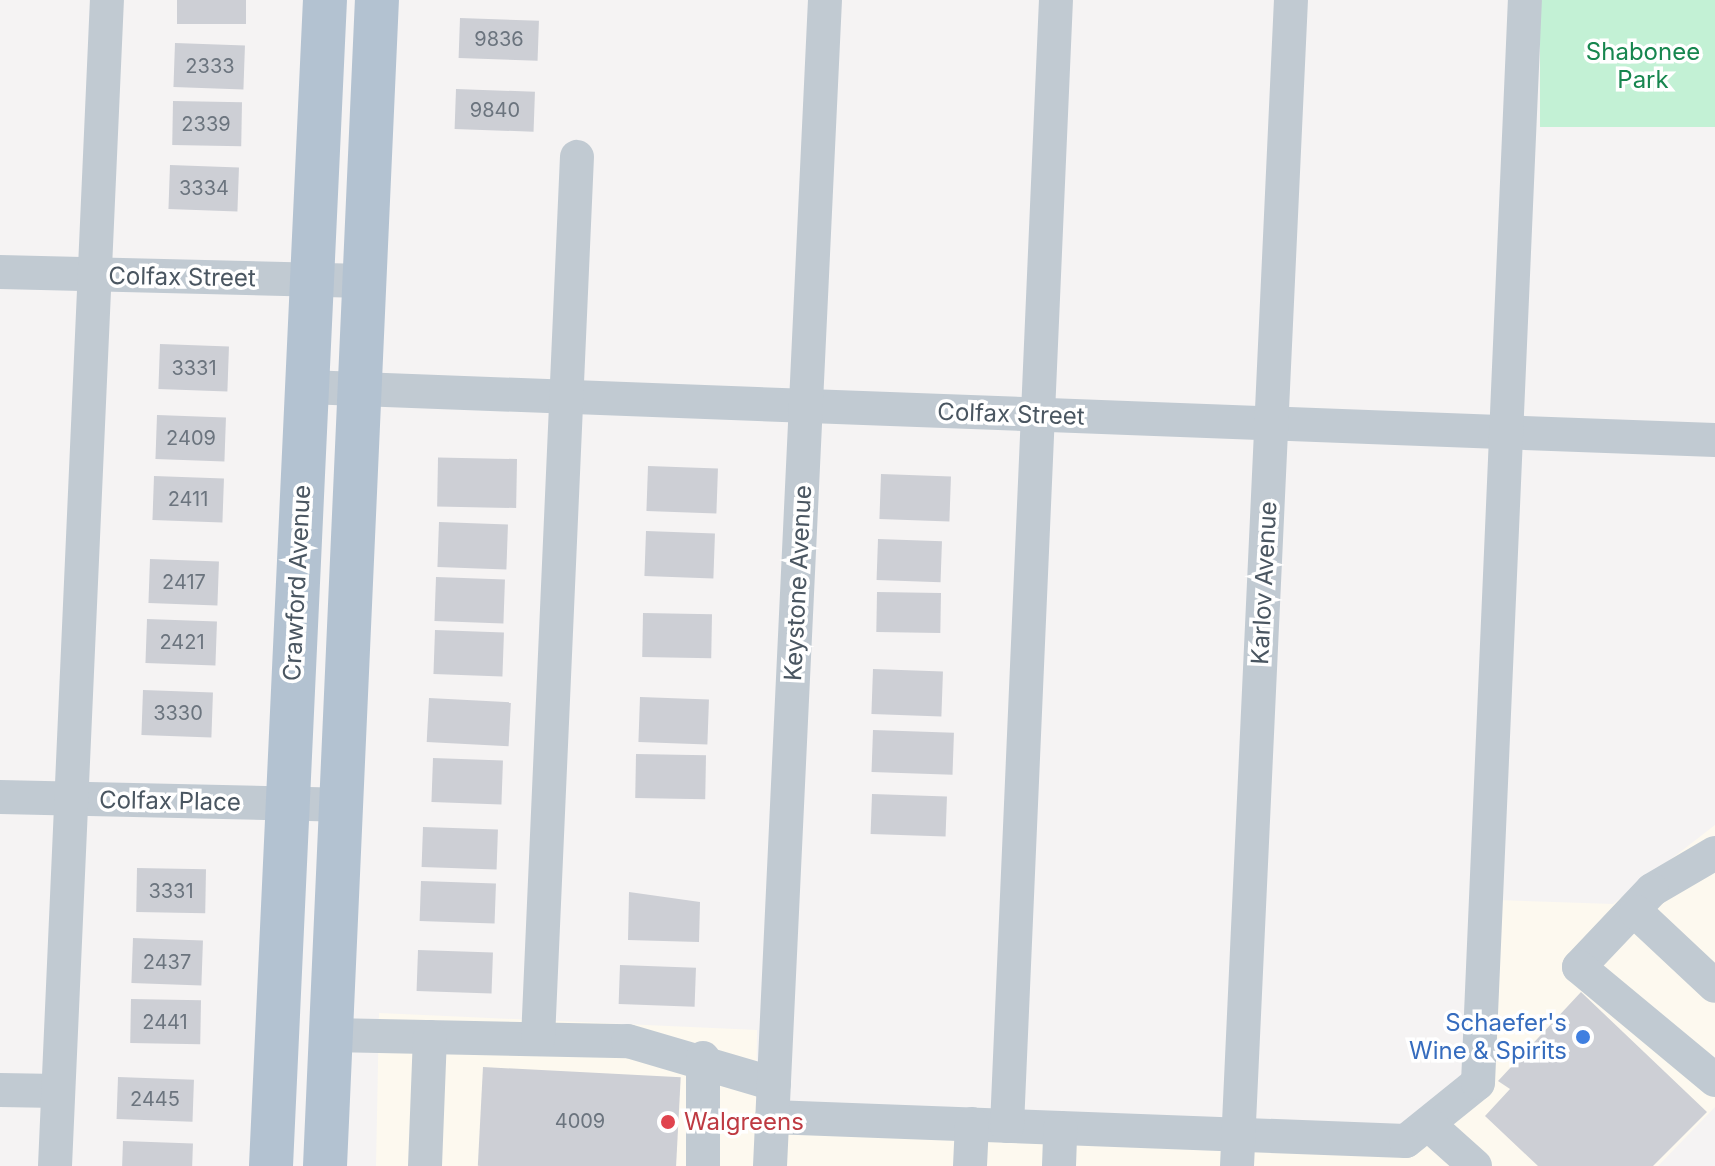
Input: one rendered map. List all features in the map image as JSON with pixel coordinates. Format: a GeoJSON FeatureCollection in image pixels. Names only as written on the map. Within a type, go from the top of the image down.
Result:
{"type":"FeatureCollection","features":[{"type":"Feature","properties":{"kind":"main road","name":"Crawford Avenue"},"geometry":{"type":"LineString","coordinates":[[271,1166],[325,0]]}},
{"type":"Feature","properties":{"kind":"main road"},"geometry":{"type":"LineString","coordinates":[[325,1166],[377,0]]}},
{"type":"Feature","properties":{"kind":"street"},"geometry":{"type":"LineString","coordinates":[[55,1166],[107,0]]}},
{"type":"Feature","properties":{"kind":"street","name":"Keystone Avenue"},"geometry":{"type":"LineString","coordinates":[[770,1166],[825,0]]}},
{"type":"Feature","properties":{"kind":"street"},"geometry":{"type":"LineString","coordinates":[[1007,1126],[1056,0]]}},
{"type":"Feature","properties":{"kind":"street","name":"Karlov Avenue"},"geometry":{"type":"LineString","coordinates":[[1238,1150],[1291,0]]}},
{"type":"Feature","properties":{"kind":"street"},"geometry":{"type":"LineString","coordinates":[[331,1035],[628,1041],[703,1058],[773,1101],[972,1124],[1060,1128],[1238,1150],[1406,1141],[1478,1083],[1525,0]]}},
{"type":"Feature","properties":{"kind":"street"},"geometry":{"type":"LineString","coordinates":[[538,1039],[577,157]]}},
{"type":"Feature","properties":{"kind":"street","name":"Colfax Street"},"geometry":{"type":"LineString","coordinates":[[0,272],[365,281]]}},
{"type":"Feature","properties":{"kind":"street","name":"Colfax Street"},"geometry":{"type":"LineString","coordinates":[[307,387],[1715,440]]}},
{"type":"Feature","properties":{"kind":"street","name":"Colfax Place"},"geometry":{"type":"LineString","coordinates":[[0,797],[341,805]]}},
{"type":"Feature","properties":{"kind":"street"},"geometry":{"type":"LineString","coordinates":[[1715,853],[1652,890],[1636,912],[1579,967],[1715,1080]]}},
{"type":"Feature","properties":{"kind":"street"},"geometry":{"type":"LineString","coordinates":[[1636,912],[1715,986]]}},
{"type":"Feature","properties":{"kind":"street"},"geometry":{"type":"LineString","coordinates":[[425,1166],[430,1037]]}},
{"type":"Feature","properties":{"kind":"street"},"geometry":{"type":"LineString","coordinates":[[703,1058],[703,1166]]}},
{"type":"Feature","properties":{"kind":"street"},"geometry":{"type":"LineString","coordinates":[[0,1090],[58,1091]]}},
{"type":"Feature","properties":{"kind":"street"},"geometry":{"type":"LineString","coordinates":[[970,1166],[972,1124]]}},
{"type":"Feature","properties":{"kind":"street"},"geometry":{"type":"LineString","coordinates":[[1428,1124],[1475,1166]]}},
{"type":"Feature","properties":{"kind":"street"},"geometry":{"type":"LineString","coordinates":[[1059,1166],[1060,1128]]}},
{"type":"Feature","properties":{"kind":"shaded area"},"geometry":{"type":"Polygon","coordinates":[[[1715,825],[1715,1107],[1658,1166],[376,1166],[379,1013],[757,1030],[756,1133],[1425,1146],[1489,1083],[1498,900],[1613,904],[1715,825]]]}},
{"type":"Feature","properties":{"kind":"green space","name":"Shabonee Park"},"geometry":{"type":"Polygon","coordinates":[[[1540,0],[1715,0],[1715,127],[1540,127],[1540,0]]]}},
{"type":"Feature","properties":{"kind":"building"},"geometry":{"type":"Polygon","coordinates":[[[177,0],[246,0],[246,24],[177,24],[177,0]]]}},
{"type":"Feature","properties":{"kind":"building"},"geometry":{"type":"Polygon","coordinates":[[[460,18],[539,21],[538,61],[459,58],[460,18]]]}},
{"type":"Feature","properties":{"kind":"building"},"geometry":{"type":"Polygon","coordinates":[[[175,43],[245,45],[243,89],[173,87],[175,43]]]}},
{"type":"Feature","properties":{"kind":"building"},"geometry":{"type":"Polygon","coordinates":[[[456,89],[535,92],[534,132],[455,129],[456,89]]]}},
{"type":"Feature","properties":{"kind":"building"},"geometry":{"type":"Polygon","coordinates":[[[173,101],[242,102],[241,146],[172,145],[173,101]]]}},
{"type":"Feature","properties":{"kind":"building"},"geometry":{"type":"Polygon","coordinates":[[[170,165],[239,167],[237,211],[168,209],[170,165]]]}},
{"type":"Feature","properties":{"kind":"building"},"geometry":{"type":"Polygon","coordinates":[[[160,344],[229,346],[227,391],[158,389],[160,344]]]}},
{"type":"Feature","properties":{"kind":"building"},"geometry":{"type":"Polygon","coordinates":[[[157,415],[226,417],[224,461],[155,459],[157,415]]]}},
{"type":"Feature","properties":{"kind":"building"},"geometry":{"type":"Polygon","coordinates":[[[438,458],[517,459],[516,508],[437,507],[438,458]]]}},
{"type":"Feature","properties":{"kind":"building"},"geometry":{"type":"Polygon","coordinates":[[[648,466],[718,468],[716,513],[646,511],[648,466]]]}},
{"type":"Feature","properties":{"kind":"building"},"geometry":{"type":"Polygon","coordinates":[[[881,474],[951,476],[949,521],[879,519],[881,474]]]}},
{"type":"Feature","properties":{"kind":"building"},"geometry":{"type":"Polygon","coordinates":[[[154,476],[224,478],[222,522],[152,520],[154,476]]]}},
{"type":"Feature","properties":{"kind":"building"},"geometry":{"type":"Polygon","coordinates":[[[439,522],[508,524],[506,569],[437,567],[439,522]]]}},
{"type":"Feature","properties":{"kind":"building"},"geometry":{"type":"Polygon","coordinates":[[[646,531],[715,533],[713,578],[644,576],[646,531]]]}},
{"type":"Feature","properties":{"kind":"building"},"geometry":{"type":"Polygon","coordinates":[[[878,539],[942,541],[941,582],[877,580],[878,539]]]}},
{"type":"Feature","properties":{"kind":"building"},"geometry":{"type":"Polygon","coordinates":[[[150,559],[219,561],[217,605],[148,603],[150,559]]]}},
{"type":"Feature","properties":{"kind":"building"},"geometry":{"type":"Polygon","coordinates":[[[436,577],[505,579],[503,623],[434,621],[436,577]]]}},
{"type":"Feature","properties":{"kind":"building"},"geometry":{"type":"Polygon","coordinates":[[[877,592],[941,593],[940,633],[876,632],[877,592]]]}},
{"type":"Feature","properties":{"kind":"building"},"geometry":{"type":"Polygon","coordinates":[[[643,613],[712,614],[711,658],[642,657],[643,613]]]}},
{"type":"Feature","properties":{"kind":"building"},"geometry":{"type":"Polygon","coordinates":[[[147,619],[217,621],[215,665],[145,663],[147,619]]]}},
{"type":"Feature","properties":{"kind":"building"},"geometry":{"type":"Polygon","coordinates":[[[435,630],[504,632],[502,676],[433,674],[435,630]]]}},
{"type":"Feature","properties":{"kind":"building"},"geometry":{"type":"Polygon","coordinates":[[[873,669],[943,671],[941,716],[871,714],[873,669]]]}},
{"type":"Feature","properties":{"kind":"building"},"geometry":{"type":"Polygon","coordinates":[[[143,690],[213,692],[211,737],[141,735],[143,690]]]}},
{"type":"Feature","properties":{"kind":"building"},"geometry":{"type":"Polygon","coordinates":[[[640,697],[709,699],[707,744],[638,742],[640,697]]]}},
{"type":"Feature","properties":{"kind":"building"},"geometry":{"type":"Polygon","coordinates":[[[429,698],[511,702],[509,746],[427,742],[429,698]]]}},
{"type":"Feature","properties":{"kind":"building"},"geometry":{"type":"Polygon","coordinates":[[[873,730],[954,733],[952,775],[872,772],[873,730]]]}},
{"type":"Feature","properties":{"kind":"building"},"geometry":{"type":"Polygon","coordinates":[[[636,754],[706,755],[705,799],[635,798],[636,754]]]}},
{"type":"Feature","properties":{"kind":"building"},"geometry":{"type":"Polygon","coordinates":[[[433,758],[503,760],[501,804],[431,802],[433,758]]]}},
{"type":"Feature","properties":{"kind":"building"},"geometry":{"type":"Polygon","coordinates":[[[872,794],[947,797],[946,837],[871,834],[872,794]]]}},
{"type":"Feature","properties":{"kind":"building"},"geometry":{"type":"Polygon","coordinates":[[[423,827],[498,830],[497,870],[422,867],[423,827]]]}},
{"type":"Feature","properties":{"kind":"building"},"geometry":{"type":"Polygon","coordinates":[[[137,868],[206,869],[205,913],[136,912],[137,868]]]}},
{"type":"Feature","properties":{"kind":"building"},"geometry":{"type":"Polygon","coordinates":[[[421,881],[496,884],[495,924],[420,921],[421,881]]]}},
{"type":"Feature","properties":{"kind":"building"},"geometry":{"type":"Polygon","coordinates":[[[629,892],[700,902],[699,942],[628,940],[629,892]]]}},
{"type":"Feature","properties":{"kind":"building"},"geometry":{"type":"Polygon","coordinates":[[[133,938],[203,940],[201,985],[131,983],[133,938]]]}},
{"type":"Feature","properties":{"kind":"building"},"geometry":{"type":"Polygon","coordinates":[[[418,950],[493,953],[492,994],[417,991],[418,950]]]}},
{"type":"Feature","properties":{"kind":"building"},"geometry":{"type":"Polygon","coordinates":[[[620,965],[696,968],[695,1007],[619,1004],[620,965]]]}},
{"type":"Feature","properties":{"kind":"building","name":"Schaefer's Wine & Spirits"},"geometry":{"type":"Polygon","coordinates":[[[1581,992],[1707,1112],[1653,1166],[1538,1166],[1485,1116],[1510,1089],[1498,1081],[1581,992]]]}},
{"type":"Feature","properties":{"kind":"building"},"geometry":{"type":"Polygon","coordinates":[[[131,999],[201,1000],[200,1044],[130,1043],[131,999]]]}},
{"type":"Feature","properties":{"kind":"building","name":"Walgreens"},"geometry":{"type":"Polygon","coordinates":[[[483,1067],[681,1077],[676,1166],[478,1166],[483,1067]]]}},
{"type":"Feature","properties":{"kind":"building"},"geometry":{"type":"Polygon","coordinates":[[[118,1077],[194,1080],[192,1122],[117,1119],[118,1077]]]}},
{"type":"Feature","properties":{"kind":"building"},"geometry":{"type":"Polygon","coordinates":[[[123,1141],[193,1143],[192,1166],[122,1166],[123,1141]]]}},
{"type":"Feature","properties":{"kind":"place","name":"Schaefer's Wine & Spirits"},"geometry":{"type":"Point","coordinates":[1583,1037]}},
{"type":"Feature","properties":{"kind":"place","name":"Walgreens"},"geometry":{"type":"Point","coordinates":[668,1122]}}]}
